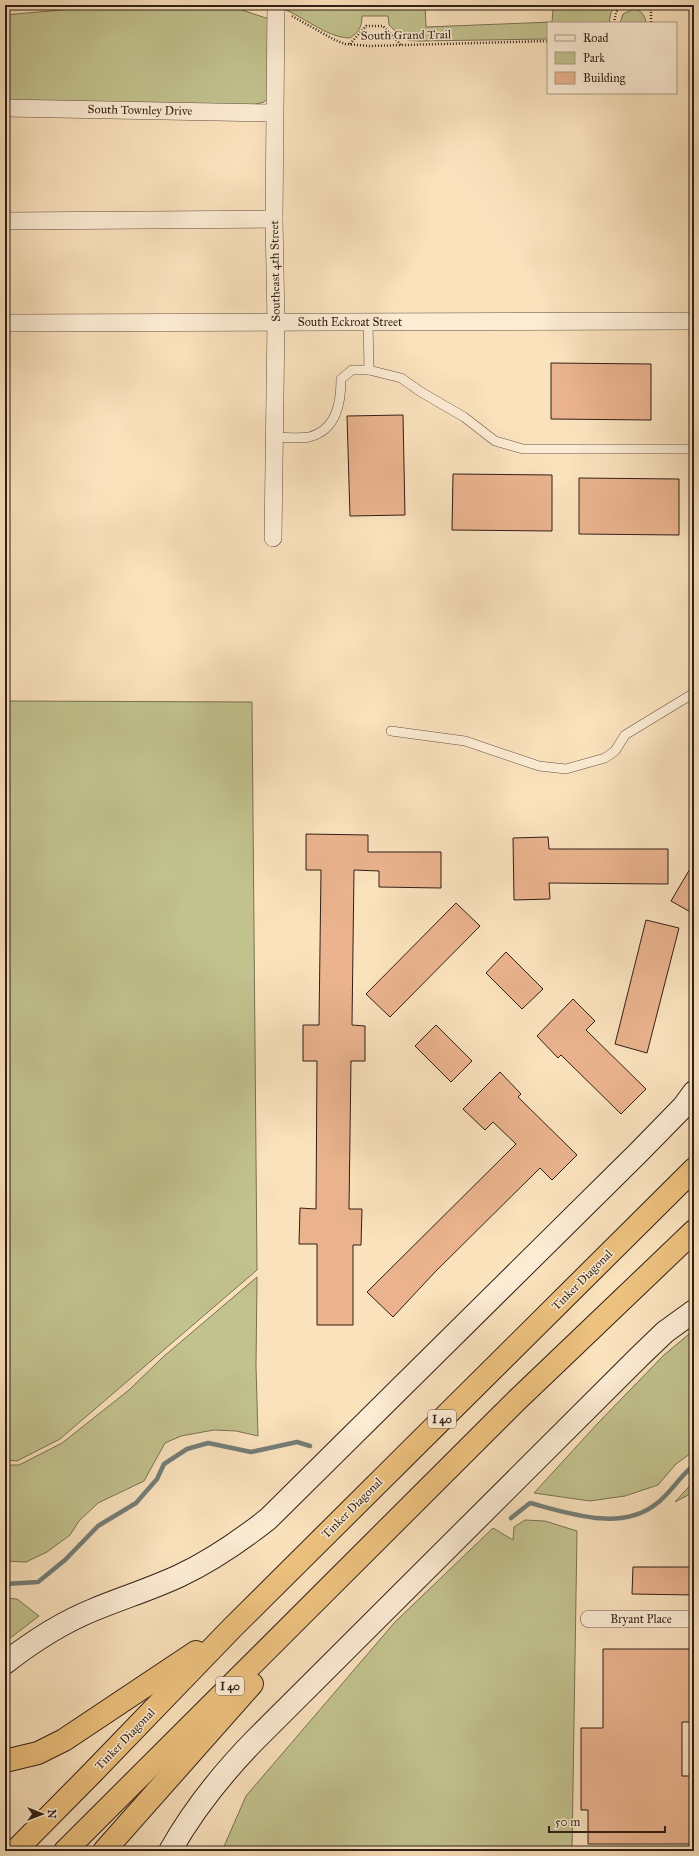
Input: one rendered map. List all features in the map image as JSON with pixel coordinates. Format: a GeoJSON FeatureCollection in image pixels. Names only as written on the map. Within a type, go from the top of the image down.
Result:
{"type":"FeatureCollection","features":[{"type":"Feature","properties":{"kind":"highway","name":"Tinker Diagonal"},"geometry":{"type":"LineString","coordinates":[[15,1851],[232,1628],[694,1169]]}},
{"type":"Feature","properties":{"kind":"highway","name":"I 40"},"geometry":{"type":"LineString","coordinates":[[65,1851],[515,1402],[693,1232]]}},
{"type":"Feature","properties":{"kind":"highway"},"geometry":{"type":"LineString","coordinates":[[104,1851],[396,1522]]}},
{"type":"Feature","properties":{"kind":"highway"},"geometry":{"type":"LineString","coordinates":[[11,1758],[38,1753],[64,1740],[232,1628]]}},
{"type":"Feature","properties":{"kind":"street","name":"Southeast 4th Street"},"geometry":{"type":"LineString","coordinates":[[274,538],[276,322],[274,113],[276,8]]}},
{"type":"Feature","properties":{"kind":"street","name":"South Townley Drive"},"geometry":{"type":"LineString","coordinates":[[5,108],[274,113]]}},
{"type":"Feature","properties":{"kind":"street"},"geometry":{"type":"LineString","coordinates":[[5,221],[274,219]]}},
{"type":"Feature","properties":{"kind":"street","name":"South Eckroat Street"},"geometry":{"type":"LineString","coordinates":[[5,322],[694,321]]}},
{"type":"Feature","properties":{"kind":"street"},"geometry":{"type":"LineString","coordinates":[[5,1663],[25,1648],[72,1620],[152,1588],[200,1566],[236,1544],[268,1519],[288,1501],[638,1153],[683,1107],[694,1092]]}},
{"type":"Feature","properties":{"kind":"street"},"geometry":{"type":"LineString","coordinates":[[170,1851],[193,1813],[209,1791],[254,1741],[665,1332],[694,1310]]}},
{"type":"Feature","properties":{"kind":"street","name":"Bryant Place"},"geometry":{"type":"LineString","coordinates":[[588,1619],[694,1619]]}},
{"type":"Feature","properties":{"kind":"lane"},"geometry":{"type":"LineString","coordinates":[[368,322],[369,370]]}},
{"type":"Feature","properties":{"kind":"lane"},"geometry":{"type":"LineString","coordinates":[[275,437],[309,437],[321,432],[337,414],[341,399],[341,379],[352,370],[369,370],[401,378],[464,418],[495,441],[523,449],[694,449]]}},
{"type":"Feature","properties":{"kind":"lane"},"geometry":{"type":"LineString","coordinates":[[391,731],[465,741],[539,766],[566,769],[605,758],[615,751],[625,735],[694,693]]}},
{"type":"Feature","properties":{"kind":"path"},"geometry":{"type":"LineString","coordinates":[[5,8],[24,5]]}},
{"type":"Feature","properties":{"kind":"path","name":"South Grand Trail"},"geometry":{"type":"LineString","coordinates":[[250,5],[276,8],[333,39],[350,44],[369,46],[547,41]]}},
{"type":"Feature","properties":{"kind":"path"},"geometry":{"type":"LineString","coordinates":[[614,22],[616,12],[622,5]]}},
{"type":"Feature","properties":{"kind":"path"},"geometry":{"type":"LineString","coordinates":[[646,5],[652,16],[651,22]]}},
{"type":"Feature","properties":{"kind":"path"},"geometry":{"type":"LineString","coordinates":[[649,8],[652,5]]}},
{"type":"Feature","properties":{"kind":"path"},"geometry":{"type":"LineString","coordinates":[[350,44],[366,26],[383,26],[401,45]]}},
{"type":"Feature","properties":{"kind":"green space"},"geometry":{"type":"Polygon","coordinates":[[[281,5],[425,5],[426,27],[547,22],[547,39],[409,40],[402,38],[389,25],[388,16],[362,16],[359,29],[356,34],[350,38],[341,37],[324,31],[281,8],[281,5]]]}},
{"type":"Feature","properties":{"kind":"green space"},"geometry":{"type":"Polygon","coordinates":[[[201,6],[239,9],[269,19],[268,98],[264,102],[248,106],[5,102],[5,15],[83,8],[201,6]]]}},
{"type":"Feature","properties":{"kind":"green space"},"geometry":{"type":"Polygon","coordinates":[[[561,7],[614,9],[611,12],[609,22],[552,22],[553,10],[561,7]]]}},
{"type":"Feature","properties":{"kind":"green space"},"geometry":{"type":"Polygon","coordinates":[[[634,9],[639,10],[645,18],[646,22],[620,22],[623,14],[634,9]]]}},
{"type":"Feature","properties":{"kind":"green space"},"geometry":{"type":"Polygon","coordinates":[[[5,701],[252,702],[257,1270],[60,1439],[17,1461],[5,1460],[5,701]]]}},
{"type":"Feature","properties":{"kind":"green space"},"geometry":{"type":"Polygon","coordinates":[[[257,1277],[256,1366],[258,1436],[236,1431],[214,1430],[181,1436],[165,1443],[144,1481],[98,1503],[79,1521],[70,1535],[47,1552],[26,1562],[5,1561],[5,1465],[19,1465],[62,1443],[129,1390],[163,1357],[257,1277]]]}},
{"type":"Feature","properties":{"kind":"green space"},"geometry":{"type":"Polygon","coordinates":[[[694,1330],[694,1451],[676,1464],[658,1485],[625,1496],[590,1501],[534,1493],[598,1423],[664,1355],[694,1330]]]}},
{"type":"Feature","properties":{"kind":"green space"},"geometry":{"type":"Polygon","coordinates":[[[694,1481],[694,1492],[675,1502],[694,1481]]]}},
{"type":"Feature","properties":{"kind":"green space"},"geometry":{"type":"Polygon","coordinates":[[[525,1520],[545,1521],[577,1531],[572,1851],[222,1851],[246,1796],[395,1622],[493,1528],[513,1540],[514,1527],[525,1520]]]}},
{"type":"Feature","properties":{"kind":"green space"},"geometry":{"type":"Polygon","coordinates":[[[5,1598],[17,1599],[39,1616],[5,1642],[5,1598]]]}},
{"type":"Feature","properties":{"kind":"building"},"geometry":{"type":"Polygon","coordinates":[[[551,363],[651,364],[651,420],[551,419],[551,363]]]}},
{"type":"Feature","properties":{"kind":"building"},"geometry":{"type":"Polygon","coordinates":[[[403,415],[405,515],[350,516],[347,416],[403,415]]]}},
{"type":"Feature","properties":{"kind":"building"},"geometry":{"type":"Polygon","coordinates":[[[453,474],[552,475],[552,531],[452,530],[453,474]]]}},
{"type":"Feature","properties":{"kind":"building"},"geometry":{"type":"Polygon","coordinates":[[[579,478],[679,479],[679,535],[579,534],[579,478]]]}},
{"type":"Feature","properties":{"kind":"building"},"geometry":{"type":"Polygon","coordinates":[[[306,834],[368,835],[368,852],[441,852],[441,888],[379,887],[379,871],[354,870],[352,1025],[365,1026],[365,1061],[351,1061],[349,1209],[362,1209],[361,1245],[353,1245],[353,1325],[317,1325],[317,1244],[299,1244],[300,1208],[316,1209],[317,1061],[303,1061],[303,1025],[319,1025],[321,870],[306,870],[306,834]]]}},
{"type":"Feature","properties":{"kind":"building"},"geometry":{"type":"Polygon","coordinates":[[[548,837],[549,849],[668,849],[668,884],[549,883],[550,899],[514,900],[513,838],[548,837]]]}},
{"type":"Feature","properties":{"kind":"building"},"geometry":{"type":"Polygon","coordinates":[[[694,862],[694,914],[671,901],[694,862]]]}},
{"type":"Feature","properties":{"kind":"building"},"geometry":{"type":"Polygon","coordinates":[[[456,903],[480,926],[390,1017],[366,994],[456,903]]]}},
{"type":"Feature","properties":{"kind":"building"},"geometry":{"type":"Polygon","coordinates":[[[646,920],[679,928],[647,1053],[615,1044],[646,920]]]}},
{"type":"Feature","properties":{"kind":"building"},"geometry":{"type":"Polygon","coordinates":[[[506,952],[543,989],[522,1009],[486,973],[506,952]]]}},
{"type":"Feature","properties":{"kind":"building"},"geometry":{"type":"Polygon","coordinates":[[[573,999],[595,1021],[586,1030],[646,1089],[621,1114],[561,1055],[558,1058],[537,1036],[573,999]]]}},
{"type":"Feature","properties":{"kind":"building"},"geometry":{"type":"Polygon","coordinates":[[[436,1025],[472,1061],[451,1082],[415,1046],[436,1025]]]}},
{"type":"Feature","properties":{"kind":"building"},"geometry":{"type":"Polygon","coordinates":[[[500,1072],[521,1094],[518,1097],[577,1155],[552,1180],[540,1168],[435,1272],[393,1317],[367,1292],[516,1144],[493,1122],[485,1130],[463,1109],[500,1072]]]}},
{"type":"Feature","properties":{"kind":"building"},"geometry":{"type":"Polygon","coordinates":[[[633,1567],[694,1567],[694,1595],[632,1594],[633,1567]]]}},
{"type":"Feature","properties":{"kind":"building"},"geometry":{"type":"Polygon","coordinates":[[[603,1649],[694,1649],[694,1722],[682,1722],[682,1776],[694,1776],[694,1844],[588,1844],[588,1810],[581,1810],[581,1728],[603,1728],[603,1649]]]}},
{"type":"Feature","properties":{"kind":"waterway"},"geometry":{"type":"LineString","coordinates":[[5,1584],[38,1582],[65,1560],[98,1526],[136,1503],[157,1479],[164,1464],[187,1449],[208,1443],[251,1452],[297,1442],[310,1446]]}},
{"type":"Feature","properties":{"kind":"waterway"},"geometry":{"type":"LineString","coordinates":[[511,1518],[530,1503],[594,1518],[611,1519],[627,1517],[642,1512],[656,1504],[694,1465]]}}]}
